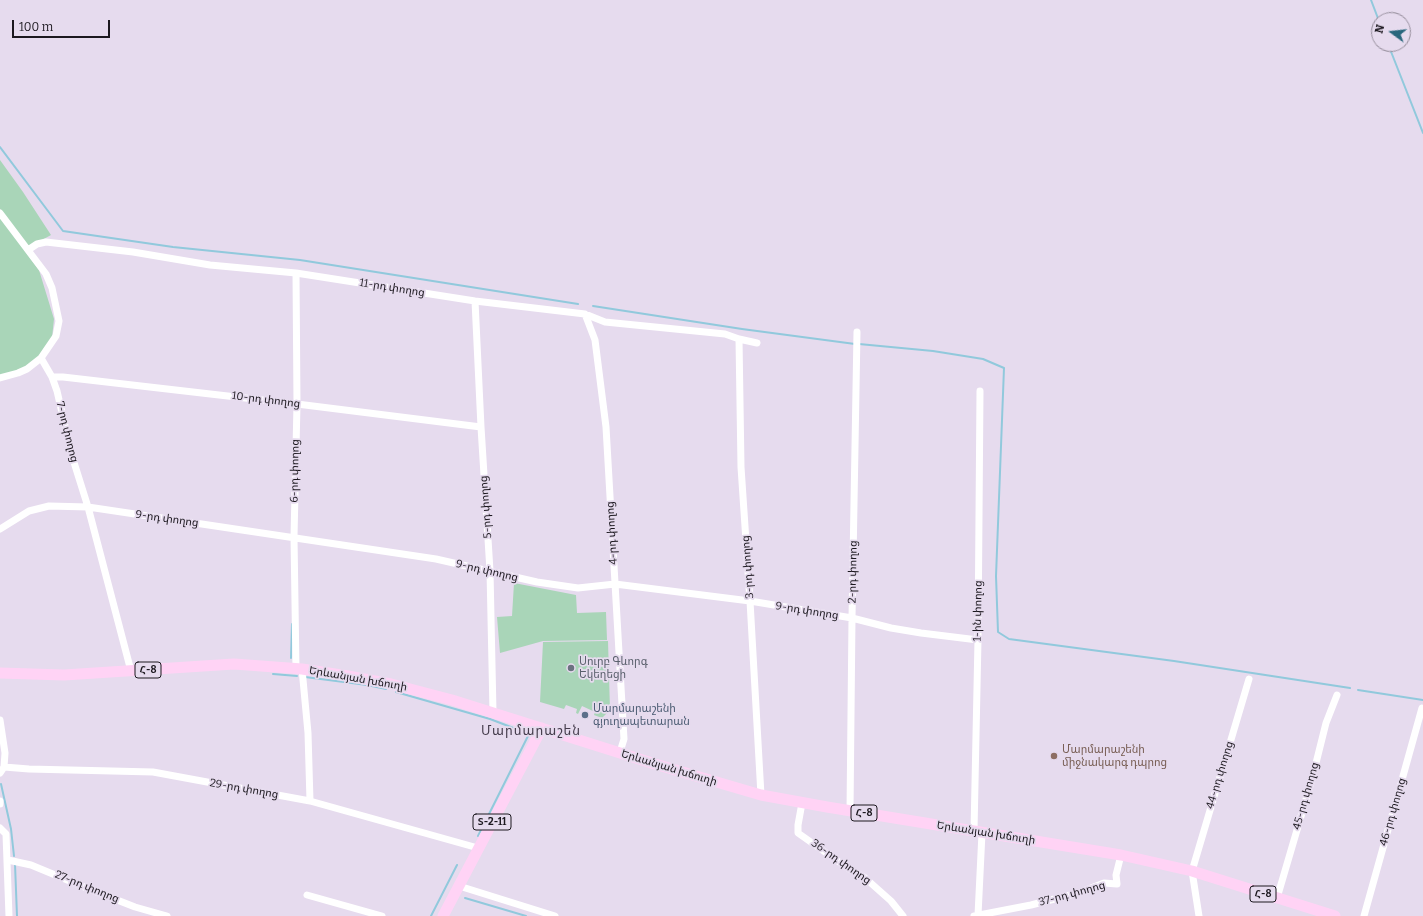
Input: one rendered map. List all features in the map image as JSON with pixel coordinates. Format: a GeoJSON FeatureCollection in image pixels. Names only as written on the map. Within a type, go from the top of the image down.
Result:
{"type":"FeatureCollection","features":[{"type":"Feature","properties":{"kind":"main road","name":"Երևանյան խճուղի"},"geometry":{"type":"LineString","coordinates":[[0,674],[64,675],[234,664],[299,669],[398,685],[493,712],[761,795],[1121,855],[1192,871],[1335,916]]}},
{"type":"Feature","properties":{"kind":"main road","name":"Տ-2-11"},"geometry":{"type":"LineString","coordinates":[[443,916],[542,728]]}},
{"type":"Feature","properties":{"kind":"street"},"geometry":{"type":"LineString","coordinates":[[0,213],[43,270],[52,288],[59,321],[56,336],[41,358],[23,371],[0,378]]}},
{"type":"Feature","properties":{"kind":"street","name":"11-րդ փողոց"},"geometry":{"type":"LineString","coordinates":[[28,250],[37,244],[46,242],[133,252],[210,265],[296,273],[475,301],[585,314],[605,322],[726,334],[757,343]]}},
{"type":"Feature","properties":{"kind":"street","name":"6-րդ փողոց"},"geometry":{"type":"LineString","coordinates":[[296,273],[297,404],[294,537],[299,669],[308,733],[310,801]]}},
{"type":"Feature","properties":{"kind":"street","name":"5-րդ փողոց"},"geometry":{"type":"LineString","coordinates":[[475,301],[490,571],[493,712]]}},
{"type":"Feature","properties":{"kind":"street","name":"4-րդ փողոց"},"geometry":{"type":"LineString","coordinates":[[585,314],[595,340],[606,427],[624,739],[620,752]]}},
{"type":"Feature","properties":{"kind":"street","name":"2-րդ փողոց"},"geometry":{"type":"LineString","coordinates":[[850,811],[857,332]]}},
{"type":"Feature","properties":{"kind":"street","name":"3-րդ փողոց"},"geometry":{"type":"LineString","coordinates":[[739,339],[741,466],[761,795]]}},
{"type":"Feature","properties":{"kind":"street","name":"7-րդ փողոց"},"geometry":{"type":"LineString","coordinates":[[41,358],[52,377],[57,391],[72,456],[88,507],[131,671]]}},
{"type":"Feature","properties":{"kind":"street","name":"10-րդ փողոց"},"geometry":{"type":"LineString","coordinates":[[52,377],[63,377],[297,404],[481,427]]}},
{"type":"Feature","properties":{"kind":"street","name":"1-ին փողոց"},"geometry":{"type":"LineString","coordinates":[[976,916],[978,832],[980,391]]}},
{"type":"Feature","properties":{"kind":"street","name":"9-րդ փողոց"},"geometry":{"type":"LineString","coordinates":[[0,529],[29,511],[49,506],[88,507],[436,559],[537,582],[578,588],[614,584],[750,601],[852,618],[891,628],[920,633],[978,640]]}},
{"type":"Feature","properties":{"kind":"street","name":"44-րդ փողոց"},"geometry":{"type":"LineString","coordinates":[[1192,871],[1249,679]]}},
{"type":"Feature","properties":{"kind":"street","name":"45-րդ փողոց"},"geometry":{"type":"LineString","coordinates":[[1276,898],[1312,779],[1326,723],[1337,695]]}},
{"type":"Feature","properties":{"kind":"street","name":"46-րդ փողոց"},"geometry":{"type":"LineString","coordinates":[[1364,916],[1422,708]]}},
{"type":"Feature","properties":{"kind":"street"},"geometry":{"type":"LineString","coordinates":[[0,720],[5,753],[2,770]]}},
{"type":"Feature","properties":{"kind":"street","name":"29-րդ փողոց"},"geometry":{"type":"LineString","coordinates":[[2,770],[29,769],[153,772],[310,801],[478,848]]}},
{"type":"Feature","properties":{"kind":"street","name":"36-րդ փողոց"},"geometry":{"type":"LineString","coordinates":[[802,803],[798,833],[849,869],[864,877],[891,901],[903,916]]}},
{"type":"Feature","properties":{"kind":"street"},"geometry":{"type":"LineString","coordinates":[[0,828],[6,834],[9,916]]}},
{"type":"Feature","properties":{"kind":"street","name":"37-րդ փողոց"},"geometry":{"type":"LineString","coordinates":[[976,916],[1031,905],[1078,893],[1104,883],[1117,884],[1116,875],[1121,855]]}},
{"type":"Feature","properties":{"kind":"street","name":"27-րդ փողոց"},"geometry":{"type":"LineString","coordinates":[[8,860],[31,865],[89,889],[167,916]]}},
{"type":"Feature","properties":{"kind":"street"},"geometry":{"type":"LineString","coordinates":[[1192,871],[1199,916]]}},
{"type":"Feature","properties":{"kind":"street"},"geometry":{"type":"LineString","coordinates":[[459,886],[555,916]]}},
{"type":"Feature","properties":{"kind":"street"},"geometry":{"type":"LineString","coordinates":[[307,895],[382,916]]}},
{"type":"Feature","properties":{"kind":"green space"},"geometry":{"type":"Polygon","coordinates":[[[0,160],[51,235],[24,250],[39,270],[54,319],[50,345],[26,369],[0,377],[0,160]]]}},
{"type":"Feature","properties":{"kind":"green space"},"geometry":{"type":"Polygon","coordinates":[[[514,583],[576,595],[577,613],[606,612],[607,640],[543,641],[500,653],[497,617],[512,616],[514,583]]]}},
{"type":"Feature","properties":{"kind":"green space"},"geometry":{"type":"Polygon","coordinates":[[[608,641],[610,710],[602,718],[594,715],[595,712],[582,706],[578,714],[576,713],[577,709],[566,705],[564,709],[540,702],[543,642],[608,641]]]}},
{"type":"Feature","properties":{"kind":"waterway"},"geometry":{"type":"LineString","coordinates":[[1371,0],[1376,12]]}},
{"type":"Feature","properties":{"kind":"waterway"},"geometry":{"type":"LineString","coordinates":[[1391,52],[1423,133]]}},
{"type":"Feature","properties":{"kind":"waterway"},"geometry":{"type":"LineString","coordinates":[[0,147],[63,231],[173,247],[300,260],[578,304]]}},
{"type":"Feature","properties":{"kind":"waterway"},"geometry":{"type":"LineString","coordinates":[[593,306],[742,329],[855,344]]}},
{"type":"Feature","properties":{"kind":"waterway"},"geometry":{"type":"LineString","coordinates":[[859,344],[933,351],[983,359],[1004,368],[996,576],[998,632],[1009,639],[1174,661],[1350,688]]}},
{"type":"Feature","properties":{"kind":"waterway"},"geometry":{"type":"LineString","coordinates":[[291,658],[292,624]]}},
{"type":"Feature","properties":{"kind":"waterway"},"geometry":{"type":"LineString","coordinates":[[273,674],[297,676]]}},
{"type":"Feature","properties":{"kind":"waterway"},"geometry":{"type":"LineString","coordinates":[[305,677],[386,689]]}},
{"type":"Feature","properties":{"kind":"waterway"},"geometry":{"type":"LineString","coordinates":[[1358,690],[1423,700]]}},
{"type":"Feature","properties":{"kind":"waterway"},"geometry":{"type":"LineString","coordinates":[[396,692],[490,719],[529,734],[478,836]]}},
{"type":"Feature","properties":{"kind":"waterway"},"geometry":{"type":"LineString","coordinates":[[1,784],[11,829],[14,856]]}},
{"type":"Feature","properties":{"kind":"waterway"},"geometry":{"type":"LineString","coordinates":[[15,864],[17,916]]}},
{"type":"Feature","properties":{"kind":"waterway"},"geometry":{"type":"LineString","coordinates":[[431,916],[457,865]]}},
{"type":"Feature","properties":{"kind":"waterway"},"geometry":{"type":"LineString","coordinates":[[465,898],[526,916]]}},
{"type":"Feature","properties":{"kind":"place","name":"Սուրբ Գևորգ Եկեղեցի"},"geometry":{"type":"Point","coordinates":[571,668]}},
{"type":"Feature","properties":{"kind":"place","name":"Մարմարաշենի գյուղապետարան"},"geometry":{"type":"Point","coordinates":[585,715]}},
{"type":"Feature","properties":{"kind":"place","name":"Մարմարաշենի միջնակարգ դպրոց"},"geometry":{"type":"Point","coordinates":[1054,756]}},
{"type":"Feature","properties":{"kind":"district","name":"Մարմարաշեն"},"geometry":{"type":"Point","coordinates":[531,731]}}]}
